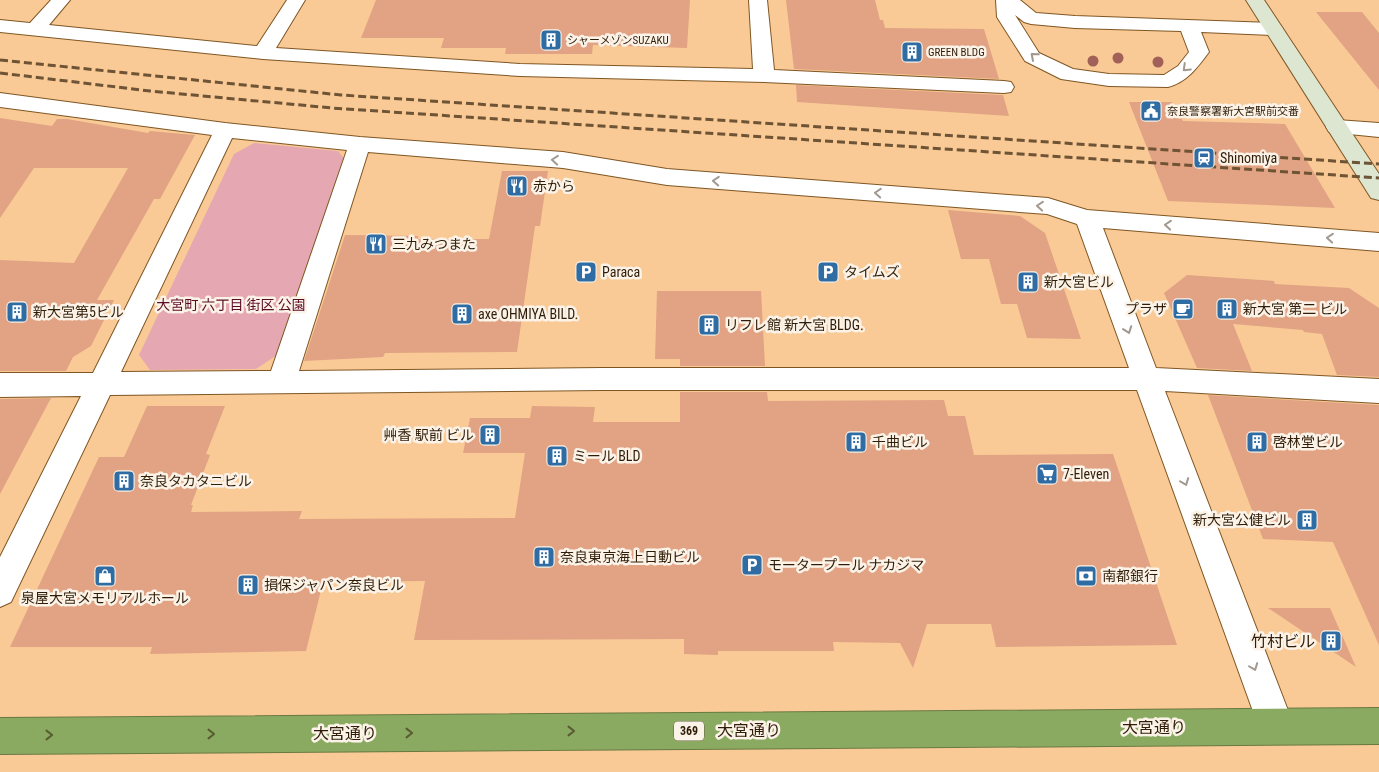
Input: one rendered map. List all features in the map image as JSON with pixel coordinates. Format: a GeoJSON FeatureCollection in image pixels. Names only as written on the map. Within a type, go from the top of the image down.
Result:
{"type":"FeatureCollection","features":[{"type":"Feature","properties":{"kind":"highway","name":"大宮通り"},"geometry":{"type":"LineString","coordinates":[[0,736],[1379,726]]}},
{"type":"Feature","properties":{"kind":"street"},"geometry":{"type":"LineString","coordinates":[[35,30],[61,0]]}},
{"type":"Feature","properties":{"kind":"street"},"geometry":{"type":"LineString","coordinates":[[264,53],[296,0]]}},
{"type":"Feature","properties":{"kind":"street"},"geometry":{"type":"LineString","coordinates":[[758,0],[764,76]]}},
{"type":"Feature","properties":{"kind":"street"},"geometry":{"type":"LineString","coordinates":[[1006,0],[1006,17],[1032,58],[1068,74],[1109,80],[1168,81],[1185,70],[1199,52],[1189,26]]}},
{"type":"Feature","properties":{"kind":"street"},"geometry":{"type":"LineString","coordinates":[[1006,0],[1031,18],[1075,22],[1273,30]]}},
{"type":"Feature","properties":{"kind":"street"},"geometry":{"type":"LineString","coordinates":[[1255,0],[1379,192]]}},
{"type":"Feature","properties":{"kind":"street"},"geometry":{"type":"LineString","coordinates":[[0,26],[264,53],[520,70],[764,76],[1004,88]]}},
{"type":"Feature","properties":{"kind":"street"},"geometry":{"type":"LineString","coordinates":[[0,100],[225,130],[360,144],[563,160],[667,177],[1048,206],[1087,218],[1379,242]]}},
{"type":"Feature","properties":{"kind":"street"},"geometry":{"type":"LineString","coordinates":[[1337,127],[1379,130]]}},
{"type":"Feature","properties":{"kind":"street"},"geometry":{"type":"LineString","coordinates":[[0,590],[225,130]]}},
{"type":"Feature","properties":{"kind":"street"},"geometry":{"type":"LineString","coordinates":[[281,383],[360,144]]}},
{"type":"Feature","properties":{"kind":"street"},"geometry":{"type":"LineString","coordinates":[[1087,218],[1276,726]]}},
{"type":"Feature","properties":{"kind":"street"},"geometry":{"type":"LineString","coordinates":[[0,385],[602,379],[1146,379],[1379,391]]}},
{"type":"Feature","properties":{"kind":"green space","name":"大宮町 六丁目 街区 公園"},"geometry":{"type":"Polygon","coordinates":[[[254,143],[338,151],[346,161],[280,353],[256,369],[150,370],[139,355],[234,154],[254,143]]]}},
{"type":"Feature","properties":{"kind":"building"},"geometry":{"type":"Polygon","coordinates":[[[376,0],[690,0],[687,48],[593,45],[592,54],[505,54],[506,48],[441,48],[444,38],[361,38],[376,0]]]}},
{"type":"Feature","properties":{"kind":"building"},"geometry":{"type":"Polygon","coordinates":[[[786,0],[875,0],[880,20],[883,20],[885,28],[984,29],[999,79],[794,69],[786,0]]]}},
{"type":"Feature","properties":{"kind":"building"},"geometry":{"type":"Polygon","coordinates":[[[1316,12],[1362,12],[1379,33],[1379,90],[1316,12]]]}},
{"type":"Feature","properties":{"kind":"building"},"geometry":{"type":"Polygon","coordinates":[[[796,85],[1003,95],[1009,116],[797,102],[796,85]]]}},
{"type":"Feature","properties":{"kind":"building"},"geometry":{"type":"Polygon","coordinates":[[[1129,102],[1172,102],[1183,121],[1285,124],[1335,208],[1168,201],[1129,102]]]}},
{"type":"Feature","properties":{"kind":"building"},"geometry":{"type":"Polygon","coordinates":[[[0,118],[52,126],[57,119],[67,119],[148,133],[150,131],[195,135],[160,199],[154,199],[97,300],[114,300],[91,346],[73,357],[66,371],[0,371],[0,260],[74,263],[128,168],[34,168],[0,218],[0,118]]]}},
{"type":"Feature","properties":{"kind":"building"},"geometry":{"type":"Polygon","coordinates":[[[502,171],[548,171],[540,226],[535,226],[517,352],[385,353],[383,357],[304,361],[345,235],[418,236],[418,239],[489,239],[502,171]]]}},
{"type":"Feature","properties":{"kind":"building","name":"新大宮ビル"},"geometry":{"type":"Polygon","coordinates":[[[948,210],[1020,216],[1045,233],[1081,339],[1027,338],[1017,304],[1001,304],[989,259],[961,259],[948,210]]]}},
{"type":"Feature","properties":{"kind":"building"},"geometry":{"type":"Polygon","coordinates":[[[1187,275],[1274,281],[1275,284],[1349,288],[1379,308],[1379,377],[1337,375],[1322,334],[1304,332],[1303,330],[1233,324],[1252,371],[1197,368],[1164,293],[1187,275]]]}},
{"type":"Feature","properties":{"kind":"building","name":"リフレ館 新大宮 BLDG."},"geometry":{"type":"Polygon","coordinates":[[[657,291],[761,291],[765,366],[680,366],[680,359],[655,359],[657,291]]]}},
{"type":"Feature","properties":{"kind":"building"},"geometry":{"type":"Polygon","coordinates":[[[680,392],[767,392],[768,401],[944,400],[948,416],[965,416],[974,455],[1113,454],[1177,645],[996,647],[991,624],[927,624],[913,668],[900,643],[833,642],[834,651],[718,651],[718,655],[684,654],[684,639],[414,640],[425,581],[323,582],[306,651],[150,654],[152,647],[10,647],[99,457],[124,457],[147,406],[225,406],[206,454],[210,455],[191,505],[193,505],[191,512],[302,511],[299,519],[515,518],[525,453],[463,453],[470,418],[530,418],[532,406],[595,407],[593,422],[680,422],[680,392]]]}},
{"type":"Feature","properties":{"kind":"building"},"geometry":{"type":"Polygon","coordinates":[[[1208,395],[1379,405],[1379,645],[1333,542],[1263,539],[1208,395]]]}},
{"type":"Feature","properties":{"kind":"building"},"geometry":{"type":"Polygon","coordinates":[[[51,398],[0,494],[0,399],[51,398]]]}},
{"type":"Feature","properties":{"kind":"building","name":"竹村ビル"},"geometry":{"type":"Polygon","coordinates":[[[1268,608],[1330,608],[1356,667],[1268,608]]]}},
{"type":"Feature","properties":{"kind":"railway"},"geometry":{"type":"LineString","coordinates":[[0,60],[341,95],[1379,164]]}},
{"type":"Feature","properties":{"kind":"railway"},"geometry":{"type":"LineString","coordinates":[[0,73],[150,91],[332,108],[1379,178]]}},
{"type":"Feature","properties":{"kind":"place","name":"シャーメゾンSUZAKU"},"geometry":{"type":"Point","coordinates":[551,40]}},
{"type":"Feature","properties":{"kind":"place","name":"GREEN BLDG"},"geometry":{"type":"Point","coordinates":[912,52]}},
{"type":"Feature","properties":{"kind":"place","name":"奈良警察署新大宮駅前交番"},"geometry":{"type":"Point","coordinates":[1151,111]}},
{"type":"Feature","properties":{"kind":"place","name":"Shinomiya"},"geometry":{"type":"Point","coordinates":[1204,158]}},
{"type":"Feature","properties":{"kind":"place","name":"赤から"},"geometry":{"type":"Point","coordinates":[517,186]}},
{"type":"Feature","properties":{"kind":"place","name":"三九みつまた"},"geometry":{"type":"Point","coordinates":[376,244]}},
{"type":"Feature","properties":{"kind":"place","name":"Paraca"},"geometry":{"type":"Point","coordinates":[586,272]}},
{"type":"Feature","properties":{"kind":"place","name":"タイムズ"},"geometry":{"type":"Point","coordinates":[828,272]}},
{"type":"Feature","properties":{"kind":"place","name":"新大宮ビル"},"geometry":{"type":"Point","coordinates":[1028,282]}},
{"type":"Feature","properties":{"kind":"place","name":"プラザ"},"geometry":{"type":"Point","coordinates":[1183,309]}},
{"type":"Feature","properties":{"kind":"place","name":"新大宮 第二 ビル"},"geometry":{"type":"Point","coordinates":[1227,309]}},
{"type":"Feature","properties":{"kind":"place","name":"新大宮第5ビル"},"geometry":{"type":"Point","coordinates":[17,312]}},
{"type":"Feature","properties":{"kind":"place","name":"axe OHMIYA BILD."},"geometry":{"type":"Point","coordinates":[462,314]}},
{"type":"Feature","properties":{"kind":"place","name":"リフレ館 新大宮 BLDG."},"geometry":{"type":"Point","coordinates":[709,325]}},
{"type":"Feature","properties":{"kind":"place","name":"艸香 駅前 ビル"},"geometry":{"type":"Point","coordinates":[490,435]}},
{"type":"Feature","properties":{"kind":"place","name":"千曲ビル"},"geometry":{"type":"Point","coordinates":[856,442]}},
{"type":"Feature","properties":{"kind":"place","name":"啓林堂ビル"},"geometry":{"type":"Point","coordinates":[1257,442]}},
{"type":"Feature","properties":{"kind":"place","name":"ミール BLD"},"geometry":{"type":"Point","coordinates":[557,456]}},
{"type":"Feature","properties":{"kind":"place","name":"7-Eleven"},"geometry":{"type":"Point","coordinates":[1047,474]}},
{"type":"Feature","properties":{"kind":"place","name":"奈良タカタニビル"},"geometry":{"type":"Point","coordinates":[124,481]}},
{"type":"Feature","properties":{"kind":"place","name":"新大宮公健ビル"},"geometry":{"type":"Point","coordinates":[1307,520]}},
{"type":"Feature","properties":{"kind":"place","name":"奈良東京海上日動ビル"},"geometry":{"type":"Point","coordinates":[544,557]}},
{"type":"Feature","properties":{"kind":"place","name":"モータープール ナカジマ"},"geometry":{"type":"Point","coordinates":[752,565]}},
{"type":"Feature","properties":{"kind":"place","name":"泉屋大宮メモリアルホール"},"geometry":{"type":"Point","coordinates":[105,576]}},
{"type":"Feature","properties":{"kind":"place","name":"南都銀行"},"geometry":{"type":"Point","coordinates":[1086,576]}},
{"type":"Feature","properties":{"kind":"place","name":"損保ジャパン奈良ビル"},"geometry":{"type":"Point","coordinates":[248,585]}},
{"type":"Feature","properties":{"kind":"place","name":"竹村ビル"},"geometry":{"type":"Point","coordinates":[1331,641]}}]}
